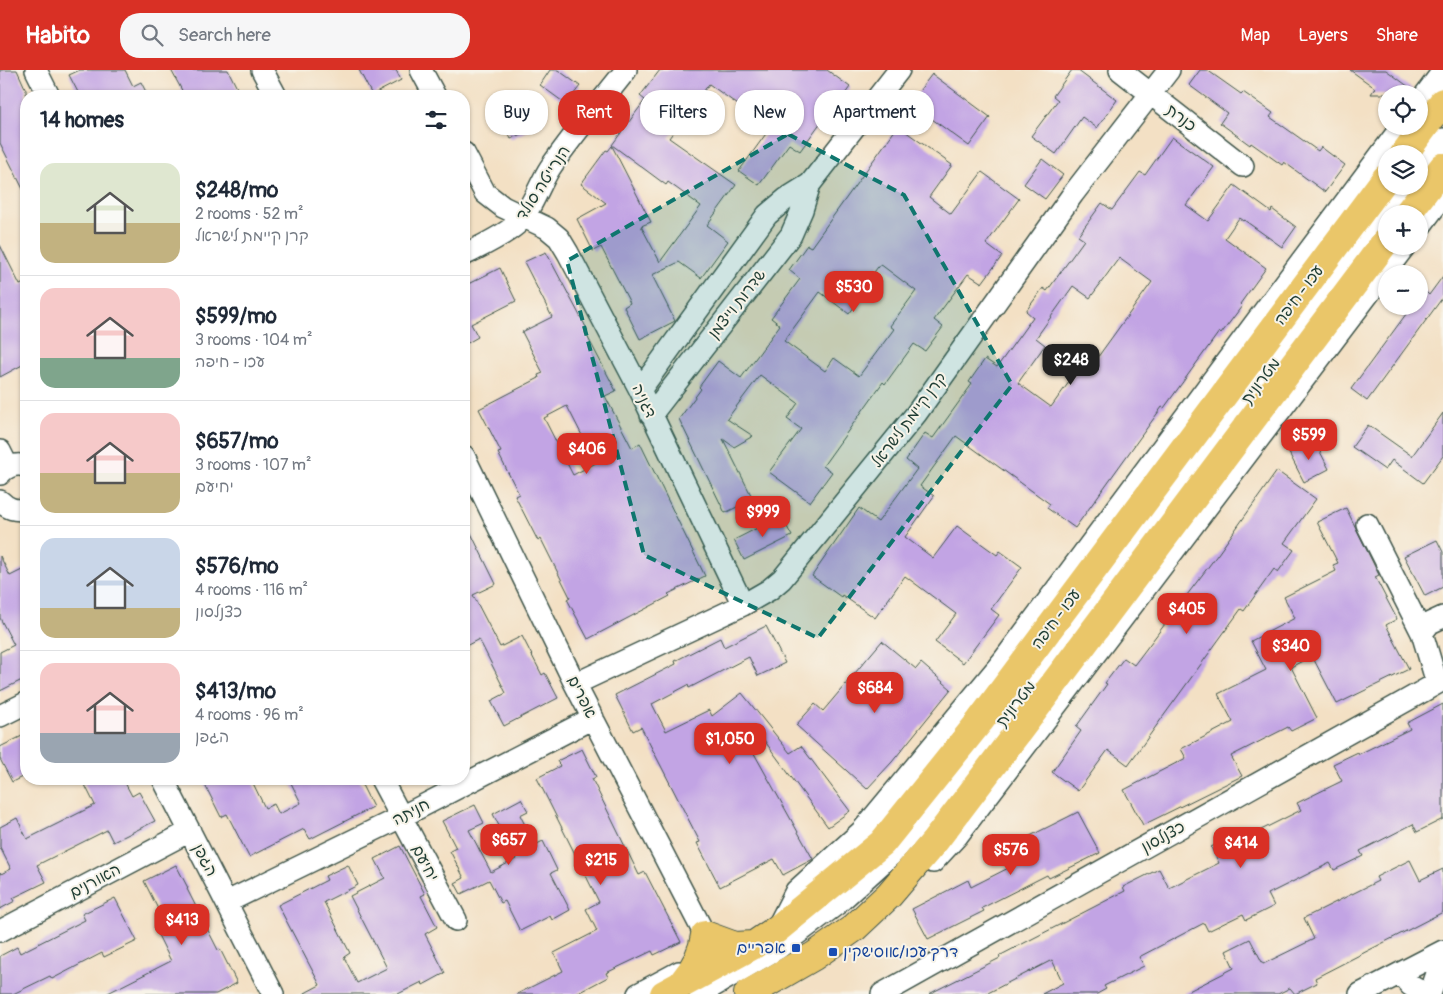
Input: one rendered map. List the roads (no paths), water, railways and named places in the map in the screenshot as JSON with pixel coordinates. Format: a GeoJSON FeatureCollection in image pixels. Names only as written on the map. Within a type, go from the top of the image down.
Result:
{"type":"FeatureCollection","features":[{"type":"Feature","properties":{"kind":"highway"},"geometry":{"type":"LineString","coordinates":[[1408,145],[1443,102]]}},
{"type":"Feature","properties":{"kind":"highway"},"geometry":{"type":"LineString","coordinates":[[1414,205],[1443,167]]}},
{"type":"Feature","properties":{"kind":"highway","name":"עכו - חיפה"},"geometry":{"type":"LineString","coordinates":[[736,979],[765,938],[882,842],[980,721],[1378,189]]}},
{"type":"Feature","properties":{"kind":"highway","name":"עכו - חיפה"},"geometry":{"type":"LineString","coordinates":[[681,991],[736,979],[814,956],[854,928],[890,895],[935,841],[1017,734],[1378,252]]}},
{"type":"Feature","properties":{"kind":"highway"},"geometry":{"type":"LineString","coordinates":[[736,979],[704,946],[705,936],[735,946],[765,938]]}},
{"type":"Feature","properties":{"kind":"highway"},"geometry":{"type":"LineString","coordinates":[[793,994],[800,976],[814,956]]}},
{"type":"Feature","properties":{"kind":"street"},"geometry":{"type":"LineString","coordinates":[[36,70],[46,90]]}},
{"type":"Feature","properties":{"kind":"street"},"geometry":{"type":"LineString","coordinates":[[262,70],[273,90]]}},
{"type":"Feature","properties":{"kind":"street"},"geometry":{"type":"LineString","coordinates":[[422,70],[432,90]]}},
{"type":"Feature","properties":{"kind":"street","name":"הנרייטה סולד"},"geometry":{"type":"LineString","coordinates":[[470,252],[503,233],[523,217],[560,154],[626,70]]}},
{"type":"Feature","properties":{"kind":"street","name":"שדרות וייצמן"},"geometry":{"type":"LineString","coordinates":[[640,390],[767,215],[786,199],[810,184],[898,70]]}},
{"type":"Feature","properties":{"kind":"street","name":"כנרת"},"geometry":{"type":"LineString","coordinates":[[1120,70],[1243,166]]}},
{"type":"Feature","properties":{"kind":"street","name":"קרן קיימת לישראל"},"geometry":{"type":"LineString","coordinates":[[575,684],[743,605],[770,590],[782,579],[916,414],[1073,194],[1169,70]]}},
{"type":"Feature","properties":{"kind":"street"},"geometry":{"type":"LineString","coordinates":[[1428,91],[1443,71]]}},
{"type":"Feature","properties":{"kind":"street"},"geometry":{"type":"LineString","coordinates":[[1413,145],[1443,140]]}},
{"type":"Feature","properties":{"kind":"street","name":"דגניה"},"geometry":{"type":"LineString","coordinates":[[470,164],[485,193],[498,204],[547,228],[559,238],[640,390],[743,605]]}},
{"type":"Feature","properties":{"kind":"street"},"geometry":{"type":"LineString","coordinates":[[765,938],[796,891],[862,831],[1003,661],[1293,272],[1378,178]]}},
{"type":"Feature","properties":{"kind":"street","name":"שדרות וייצמן"},"geometry":{"type":"LineString","coordinates":[[651,415],[791,235],[802,210],[810,184]]}},
{"type":"Feature","properties":{"kind":"street"},"geometry":{"type":"LineString","coordinates":[[1428,216],[1443,196]]}},
{"type":"Feature","properties":{"kind":"street","name":"מטרונית"},"geometry":{"type":"LineString","coordinates":[[638,994],[736,979],[837,904],[890,856],[943,796],[1022,696],[1378,226]]}},
{"type":"Feature","properties":{"kind":"street"},"geometry":{"type":"LineString","coordinates":[[1293,272],[1319,268]]}},
{"type":"Feature","properties":{"kind":"street"},"geometry":{"type":"LineString","coordinates":[[1351,287],[1378,276]]}},
{"type":"Feature","properties":{"kind":"street"},"geometry":{"type":"LineString","coordinates":[[890,895],[928,867],[958,835],[1378,282]]}},
{"type":"Feature","properties":{"kind":"street","name":"אפרים"},"geometry":{"type":"LineString","coordinates":[[470,468],[575,684],[705,936]]}},
{"type":"Feature","properties":{"kind":"street"},"geometry":{"type":"LineString","coordinates":[[1368,524],[1422,634],[1440,681]]}},
{"type":"Feature","properties":{"kind":"street"},"geometry":{"type":"LineString","coordinates":[[1422,634],[1430,623],[1443,617]]}},
{"type":"Feature","properties":{"kind":"street","name":"כצנלסון"},"geometry":{"type":"LineString","coordinates":[[882,994],[1440,681]]}},
{"type":"Feature","properties":{"kind":"street"},"geometry":{"type":"LineString","coordinates":[[0,716],[20,706]]}},
{"type":"Feature","properties":{"kind":"street","name":"חניתה"},"geometry":{"type":"LineString","coordinates":[[470,782],[593,718]]}},
{"type":"Feature","properties":{"kind":"street","name":"הגפן"},"geometry":{"type":"LineString","coordinates":[[166,785],[272,993]]}},
{"type":"Feature","properties":{"kind":"street","name":"יחיעם"},"geometry":{"type":"LineString","coordinates":[[384,785],[456,920]]}},
{"type":"Feature","properties":{"kind":"street","name":"חניתה"},"geometry":{"type":"LineString","coordinates":[[227,902],[401,818],[464,785]]}},
{"type":"Feature","properties":{"kind":"street","name":"האורנים"},"geometry":{"type":"LineString","coordinates":[[0,931],[190,832]]}},
{"type":"Feature","properties":{"kind":"street"},"geometry":{"type":"LineString","coordinates":[[1360,994],[1443,951]]}},
{"type":"Feature","properties":{"kind":"street"},"geometry":{"type":"LineString","coordinates":[[1402,973],[1406,981],[1415,990],[1430,994],[1443,956]]}},
{"type":"Feature","properties":{"kind":"place","name":"אפריים"},"geometry":{"type":"Point","coordinates":[796,948]}},
{"type":"Feature","properties":{"kind":"place","name":"דרך עכו/אוסישקין"},"geometry":{"type":"Point","coordinates":[833,952]}}]}
